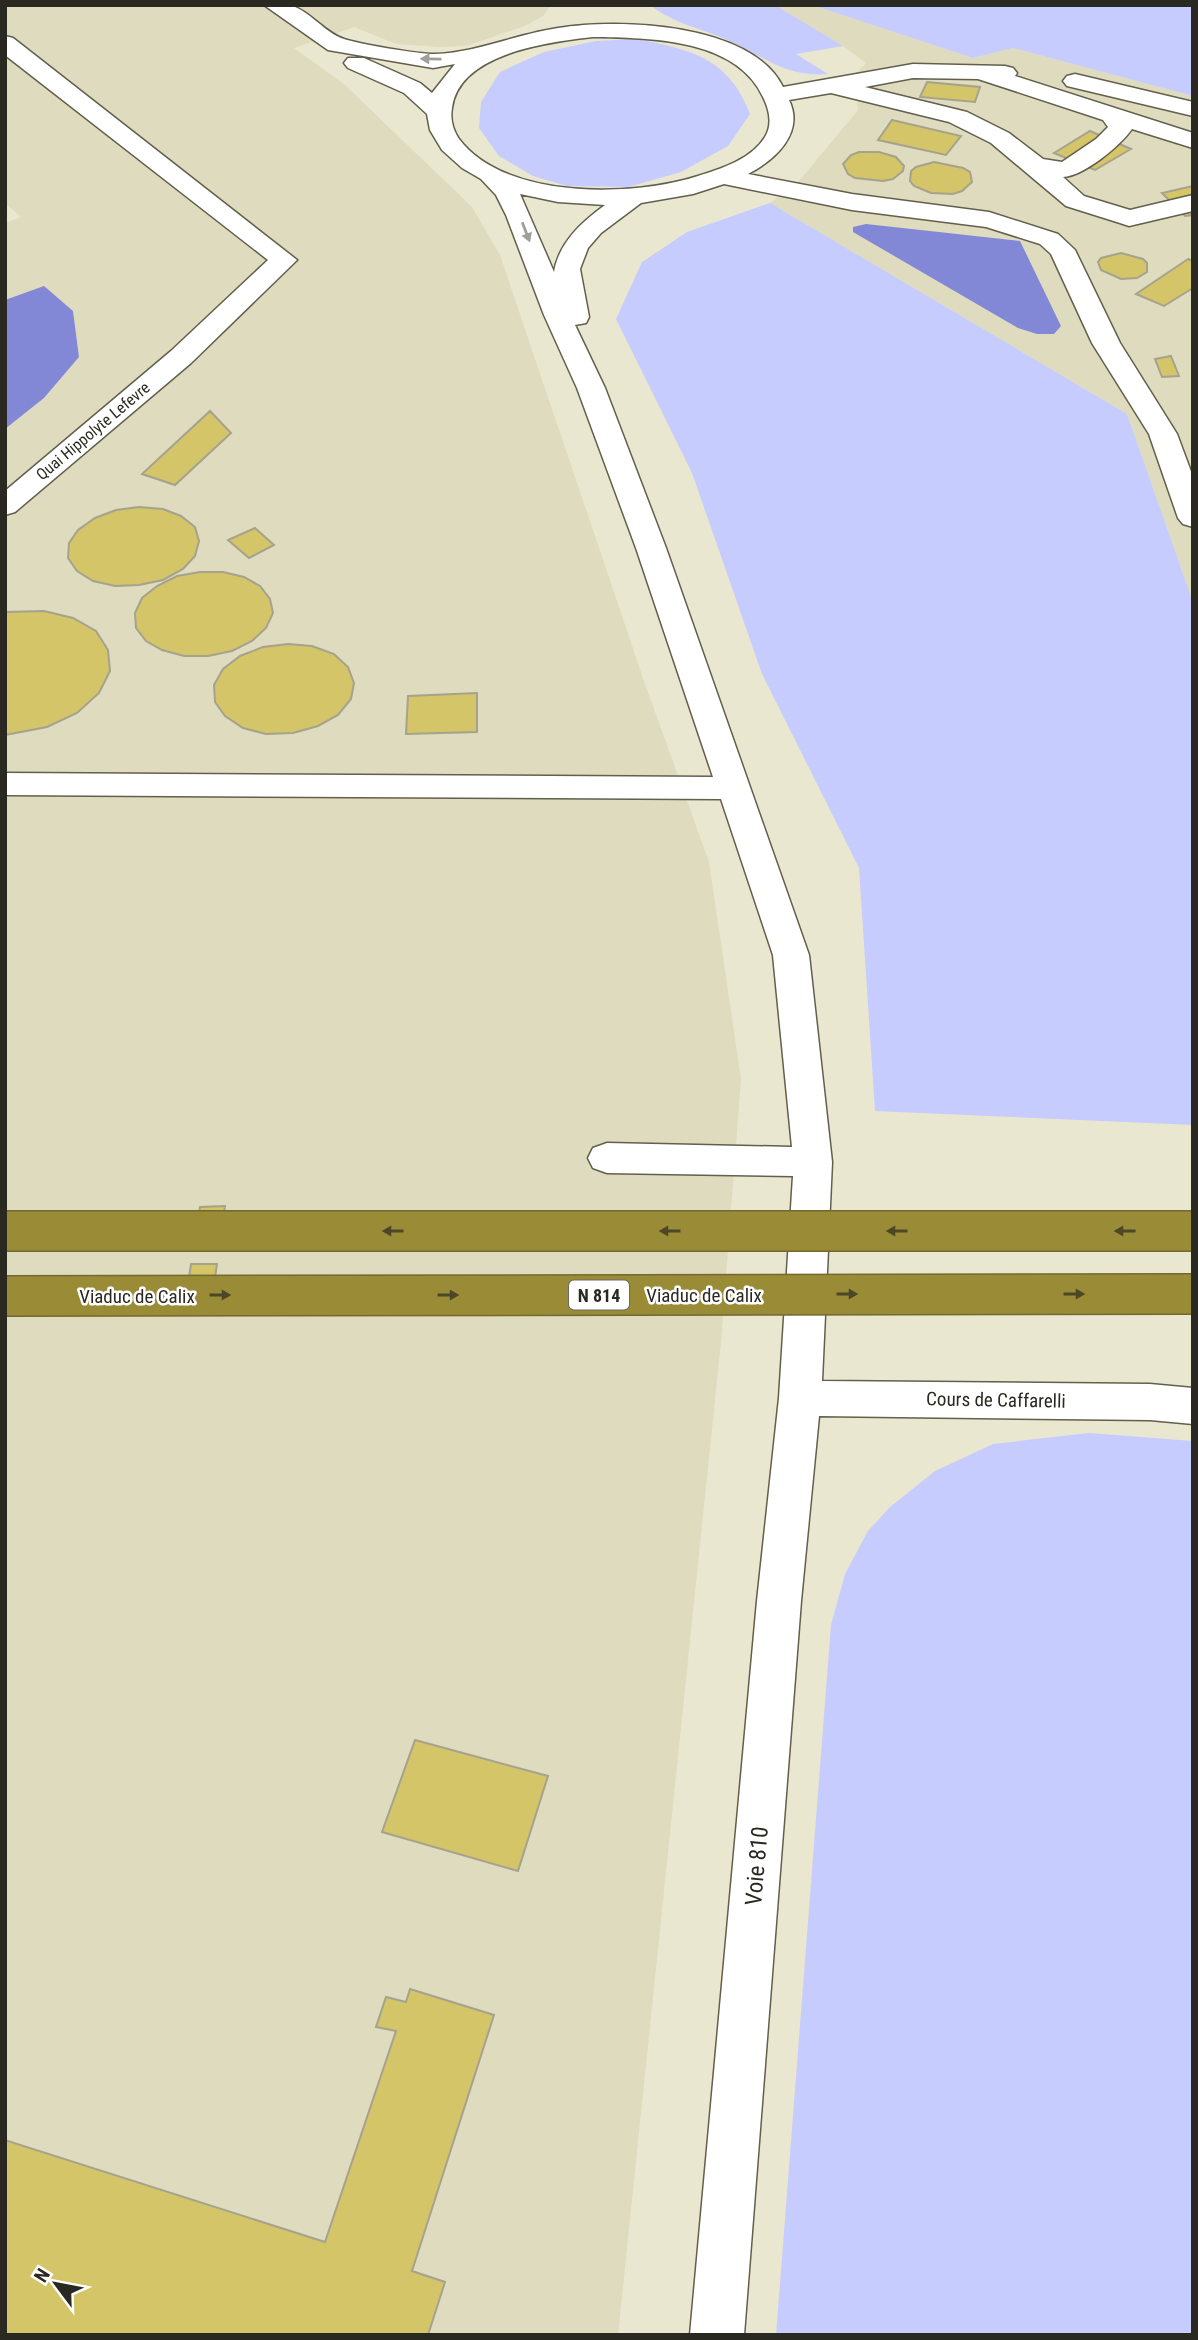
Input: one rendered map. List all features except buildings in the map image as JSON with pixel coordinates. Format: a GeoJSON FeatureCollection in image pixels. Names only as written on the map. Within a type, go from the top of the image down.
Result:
{"type":"FeatureCollection","features":[{"type":"Feature","properties":{"kind":"highway"},"geometry":{"type":"LineString","coordinates":[[5,1231],[1193,1231]]}},
{"type":"Feature","properties":{"kind":"highway","name":"Viaduc de Calix"},"geometry":{"type":"LineString","coordinates":[[5,1296],[1193,1294]]}},
{"type":"Feature","properties":{"kind":"street"},"geometry":{"type":"LineString","coordinates":[[275,5],[330,41],[433,61],[498,50],[558,34],[617,30],[665,34],[694,40],[743,60],[762,73],[779,95],[784,119],[779,135],[758,158],[725,177],[698,187],[632,198],[593,198],[556,194],[521,186],[491,175],[467,161],[450,145],[440,128],[438,111],[446,88],[467,67],[498,50]]}},
{"type":"Feature","properties":{"kind":"street"},"geometry":{"type":"LineString","coordinates":[[558,34],[576,13]]}},
{"type":"Feature","properties":{"kind":"street"},"geometry":{"type":"LineString","coordinates":[[643,13],[665,34]]}},
{"type":"Feature","properties":{"kind":"street"},"geometry":{"type":"LineString","coordinates":[[330,41],[337,53],[412,88],[438,111]]}},
{"type":"Feature","properties":{"kind":"street","name":"Quai Hippolyte Lefevre"},"geometry":{"type":"LineString","coordinates":[[5,44],[284,260],[181,357],[5,506]]}},
{"type":"Feature","properties":{"kind":"street"},"geometry":{"type":"LineString","coordinates":[[779,95],[913,71],[979,72],[1082,82],[1193,108]]}},
{"type":"Feature","properties":{"kind":"street"},"geometry":{"type":"LineString","coordinates":[[979,72],[1193,141]]}},
{"type":"Feature","properties":{"kind":"street"},"geometry":{"type":"LineString","coordinates":[[833,86],[958,117],[1000,138],[1075,201],[1129,218],[1193,202]]}},
{"type":"Feature","properties":{"kind":"street"},"geometry":{"type":"LineString","coordinates":[[1035,166],[1066,170],[1105,144],[1121,128],[1112,115]]}},
{"type":"Feature","properties":{"kind":"street"},"geometry":{"type":"LineString","coordinates":[[491,175],[507,192],[519,215],[557,315],[591,388]]}},
{"type":"Feature","properties":{"kind":"street"},"geometry":{"type":"LineString","coordinates":[[725,177],[852,202],[965,215],[1049,239],[1062,250],[1106,343],[1163,434],[1193,518]]}},
{"type":"Feature","properties":{"kind":"street"},"geometry":{"type":"LineString","coordinates":[[591,388],[567,270],[576,245],[597,224],[632,198]]}},
{"type":"Feature","properties":{"kind":"street","name":"Voie 810"},"geometry":{"type":"LineString","coordinates":[[591,388],[651,548],[792,955],[813,1162],[800,1398],[777,1615],[718,2335]]}},
{"type":"Feature","properties":{"kind":"street"},"geometry":{"type":"LineString","coordinates":[[5,783],[734,788]]}},
{"type":"Feature","properties":{"kind":"street"},"geometry":{"type":"LineString","coordinates":[[607,1158],[813,1162]]}},
{"type":"Feature","properties":{"kind":"street","name":"Cours de Caffarelli"},"geometry":{"type":"LineString","coordinates":[[800,1398],[1150,1402],[1193,1406]]}},
{"type":"Feature","properties":{"kind":"shaded area"},"geometry":{"type":"Polygon","coordinates":[[[5,5],[551,5],[543,16],[525,26],[466,46],[396,44],[354,27],[294,48],[344,84],[472,207],[500,255],[644,681],[709,862],[741,1079],[721,1342],[618,2335],[5,2335],[5,429],[44,398],[79,357],[73,311],[44,287],[5,300],[5,223],[21,217],[5,203],[5,5]]]}},
{"type":"Feature","properties":{"kind":"shaded area"},"geometry":{"type":"Polygon","coordinates":[[[650,5],[775,5],[843,46],[796,54],[828,74],[799,72],[774,64],[739,45],[677,21],[650,5]]]}},
{"type":"Feature","properties":{"kind":"shaded area"},"geometry":{"type":"Polygon","coordinates":[[[775,5],[812,5],[973,58],[1013,48],[1193,96],[1193,602],[1127,414],[770,203],[799,181],[858,110],[854,75],[866,63],[775,5]]]}},
{"type":"Feature","properties":{"kind":"shaded area"},"geometry":{"type":"Polygon","coordinates":[[[812,5],[1193,5],[1193,96],[1013,48],[973,58],[812,5]]]}},
{"type":"Feature","properties":{"kind":"shaded area"},"geometry":{"type":"Polygon","coordinates":[[[637,39],[691,53],[720,69],[731,80],[750,114],[728,146],[681,172],[628,187],[567,186],[533,176],[499,156],[479,128],[481,102],[500,72],[544,52],[596,41],[637,39]]]}},
{"type":"Feature","properties":{"kind":"shaded area"},"geometry":{"type":"Polygon","coordinates":[[[770,203],[1127,414],[1193,602],[1193,1125],[875,1111],[859,868],[762,674],[692,473],[616,319],[642,262],[687,232],[770,203]]]}},
{"type":"Feature","properties":{"kind":"shaded area"},"geometry":{"type":"Polygon","coordinates":[[[1089,1433],[1193,1441],[1193,2335],[776,2335],[831,1625],[845,1574],[868,1531],[890,1507],[935,1471],[993,1444],[1089,1433]]]}},
{"type":"Feature","properties":{"kind":"water"},"geometry":{"type":"Polygon","coordinates":[[[866,224],[1020,241],[1061,326],[1054,334],[1037,334],[1018,328],[853,232],[853,227],[866,224]]]}},
{"type":"Feature","properties":{"kind":"water"},"geometry":{"type":"Polygon","coordinates":[[[44,286],[73,311],[79,357],[44,398],[5,429],[5,300],[44,286]]]}}]}
